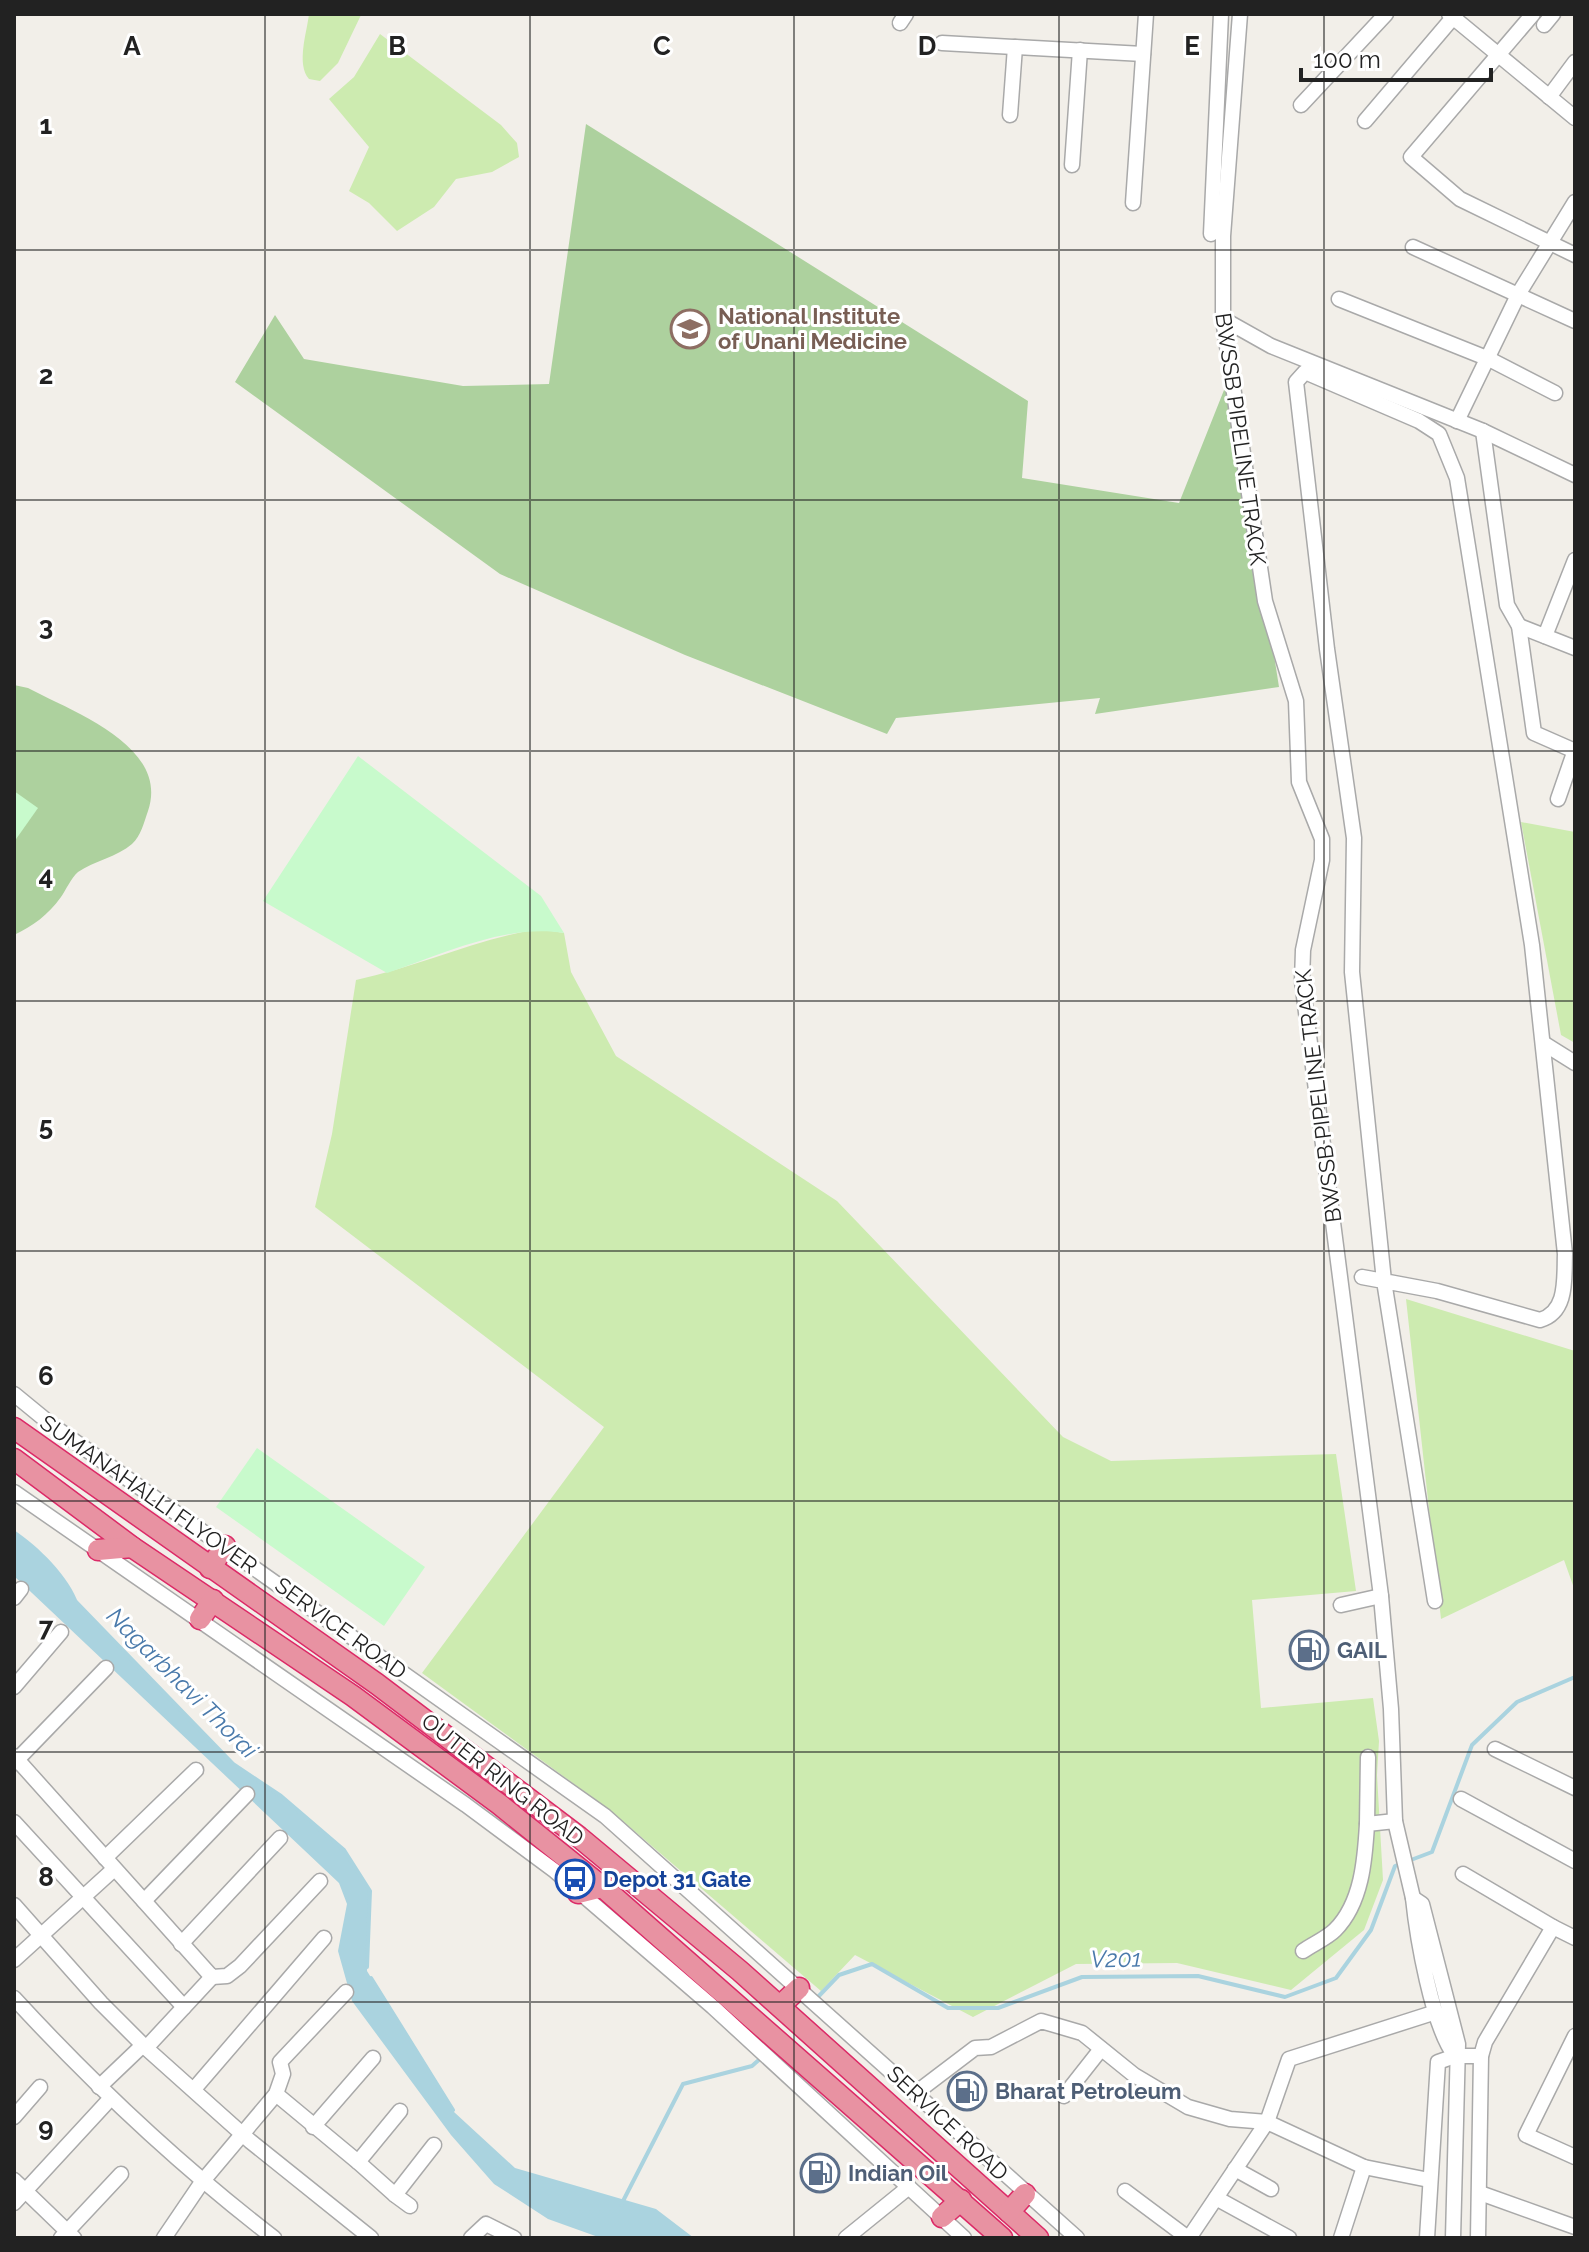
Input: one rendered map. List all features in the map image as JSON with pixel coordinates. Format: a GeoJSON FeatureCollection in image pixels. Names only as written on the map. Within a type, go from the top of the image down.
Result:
{"type":"FeatureCollection","features":[{"type":"Feature","properties":{"kind":"highway","name":"SUMANAHALLI FLYOVER"},"geometry":{"type":"LineString","coordinates":[[14,1428],[257,1600]]}},
{"type":"Feature","properties":{"kind":"highway"},"geometry":{"type":"LineString","coordinates":[[14,1459],[132,1547]]}},
{"type":"Feature","properties":{"kind":"highway"},"geometry":{"type":"LineString","coordinates":[[210,1568],[225,1546]]}},
{"type":"Feature","properties":{"kind":"highway"},"geometry":{"type":"LineString","coordinates":[[98,1550],[132,1547]]}},
{"type":"Feature","properties":{"kind":"highway","name":"OUTER RING ROAD"},"geometry":{"type":"LineString","coordinates":[[132,1547],[353,1696],[499,1804],[602,1887],[1002,2238]]}},
{"type":"Feature","properties":{"kind":"highway"},"geometry":{"type":"LineString","coordinates":[[200,1619],[213,1600]]}},
{"type":"Feature","properties":{"kind":"highway","name":"OUTER RING ROAD"},"geometry":{"type":"LineString","coordinates":[[257,1600],[512,1784],[791,2016],[1038,2238]]}},
{"type":"Feature","properties":{"kind":"highway"},"geometry":{"type":"LineString","coordinates":[[578,1893],[602,1887]]}},
{"type":"Feature","properties":{"kind":"highway"},"geometry":{"type":"LineString","coordinates":[[791,2016],[803,1992]]}},
{"type":"Feature","properties":{"kind":"highway"},"geometry":{"type":"LineString","coordinates":[[1009,2212],[1025,2194]]}},
{"type":"Feature","properties":{"kind":"highway"},"geometry":{"type":"LineString","coordinates":[[942,2217],[961,2200]]}},
{"type":"Feature","properties":{"kind":"street"},"geometry":{"type":"LineString","coordinates":[[1133,203],[1146,14]]}},
{"type":"Feature","properties":{"kind":"street"},"geometry":{"type":"LineString","coordinates":[[1211,234],[1221,14]]}},
{"type":"Feature","properties":{"kind":"street","name":"BWSSB PIPELINE TRACK"},"geometry":{"type":"LineString","coordinates":[[1240,14],[1223,236],[1223,319],[1262,590],[1294,688],[1299,782],[1322,839],[1322,860],[1303,950],[1302,981],[1381,1596],[1391,1709],[1395,1821],[1413,1898]]}},
{"type":"Feature","properties":{"kind":"street"},"geometry":{"type":"LineString","coordinates":[[1301,105],[1386,14]]}},
{"type":"Feature","properties":{"kind":"street"},"geometry":{"type":"LineString","coordinates":[[1365,121],[1453,15],[1499,57],[1575,118]]}},
{"type":"Feature","properties":{"kind":"street"},"geometry":{"type":"LineString","coordinates":[[1543,18],[1499,57],[1411,157],[1460,199],[1575,255]]}},
{"type":"Feature","properties":{"kind":"street"},"geometry":{"type":"LineString","coordinates":[[942,43],[1143,54]]}},
{"type":"Feature","properties":{"kind":"street"},"geometry":{"type":"LineString","coordinates":[[1010,115],[1015,47]]}},
{"type":"Feature","properties":{"kind":"street"},"geometry":{"type":"LineString","coordinates":[[1072,165],[1080,50]]}},
{"type":"Feature","properties":{"kind":"street"},"geometry":{"type":"LineString","coordinates":[[1549,97],[1575,62]]}},
{"type":"Feature","properties":{"kind":"street"},"geometry":{"type":"LineString","coordinates":[[1457,421],[1519,293],[1575,202]]}},
{"type":"Feature","properties":{"kind":"street"},"geometry":{"type":"LineString","coordinates":[[1413,247],[1575,321]]}},
{"type":"Feature","properties":{"kind":"street"},"geometry":{"type":"LineString","coordinates":[[1339,299],[1489,359],[1555,393]]}},
{"type":"Feature","properties":{"kind":"street"},"geometry":{"type":"LineString","coordinates":[[1223,319],[1271,346],[1573,470]]}},
{"type":"Feature","properties":{"kind":"street"},"geometry":{"type":"LineString","coordinates":[[1362,1277],[1384,1281],[1437,1291],[1540,1320],[1550,1317],[1557,1310],[1563,1288],[1565,1254],[1532,945],[1457,478],[1439,434],[1419,421],[1305,372],[1296,382],[1327,649],[1354,838],[1352,972],[1384,1281],[1435,1601]]}},
{"type":"Feature","properties":{"kind":"street"},"geometry":{"type":"LineString","coordinates":[[1483,431],[1507,605],[1519,626],[1534,733],[1575,750],[1558,799]]}},
{"type":"Feature","properties":{"kind":"street"},"geometry":{"type":"LineString","coordinates":[[1545,636],[1575,560]]}},
{"type":"Feature","properties":{"kind":"street"},"geometry":{"type":"LineString","coordinates":[[1519,626],[1575,648]]}},
{"type":"Feature","properties":{"kind":"street"},"geometry":{"type":"LineString","coordinates":[[1543,1043],[1575,1063]]}},
{"type":"Feature","properties":{"kind":"street","name":"SERVICE ROAD"},"geometry":{"type":"LineString","coordinates":[[14,1394],[53,1426],[605,1816],[1077,2238]]}},
{"type":"Feature","properties":{"kind":"street"},"geometry":{"type":"LineString","coordinates":[[14,1492],[466,1805],[578,1893],[757,2049],[964,2238]]}},
{"type":"Feature","properties":{"kind":"street"},"geometry":{"type":"LineString","coordinates":[[1341,1605],[1381,1596]]}},
{"type":"Feature","properties":{"kind":"street"},"geometry":{"type":"LineString","coordinates":[[14,1687],[61,1632]]}},
{"type":"Feature","properties":{"kind":"street"},"geometry":{"type":"LineString","coordinates":[[106,1668],[15,1760],[212,1977]]}},
{"type":"Feature","properties":{"kind":"street"},"geometry":{"type":"LineString","coordinates":[[1495,1749],[1575,1788]]}},
{"type":"Feature","properties":{"kind":"street"},"geometry":{"type":"LineString","coordinates":[[1303,1951],[1335,1930],[1348,1909],[1363,1873],[1368,1757]]}},
{"type":"Feature","properties":{"kind":"street"},"geometry":{"type":"LineString","coordinates":[[14,1960],[81,1898],[196,1770]]}},
{"type":"Feature","properties":{"kind":"street"},"geometry":{"type":"LineString","coordinates":[[144,1901],[247,1794]]}},
{"type":"Feature","properties":{"kind":"street"},"geometry":{"type":"LineString","coordinates":[[1461,1799],[1575,1861]]}},
{"type":"Feature","properties":{"kind":"street"},"geometry":{"type":"LineString","coordinates":[[1367,1824],[1395,1821]]}},
{"type":"Feature","properties":{"kind":"street"},"geometry":{"type":"LineString","coordinates":[[14,1822],[184,2007]]}},
{"type":"Feature","properties":{"kind":"street"},"geometry":{"type":"LineString","coordinates":[[181,1944],[280,1838]]}},
{"type":"Feature","properties":{"kind":"street"},"geometry":{"type":"LineString","coordinates":[[1463,1874],[1575,1938]]}},
{"type":"Feature","properties":{"kind":"street"},"geometry":{"type":"LineString","coordinates":[[99,2087],[145,2046],[212,1977],[227,1976],[240,1966],[320,1881]]}},
{"type":"Feature","properties":{"kind":"street"},"geometry":{"type":"LineString","coordinates":[[1413,1898],[1436,2012],[1445,2043],[1455,2056]]}},
{"type":"Feature","properties":{"kind":"street"},"geometry":{"type":"LineString","coordinates":[[1413,1898],[1422,1904],[1458,2044],[1455,2056],[1453,2238]]}},
{"type":"Feature","properties":{"kind":"street"},"geometry":{"type":"LineString","coordinates":[[14,1905],[101,2003],[145,2046],[371,2238]]}},
{"type":"Feature","properties":{"kind":"street"},"geometry":{"type":"LineString","coordinates":[[1478,2238],[1481,2056],[1489,2035],[1553,1927]]}},
{"type":"Feature","properties":{"kind":"street"},"geometry":{"type":"LineString","coordinates":[[195,2088],[324,1938]]}},
{"type":"Feature","properties":{"kind":"street"},"geometry":{"type":"LineString","coordinates":[[172,2234],[202,2182],[276,2094],[283,2074],[280,2062],[346,1992]]}},
{"type":"Feature","properties":{"kind":"street"},"geometry":{"type":"LineString","coordinates":[[14,1998],[110,2099],[202,2182],[274,2238]]}},
{"type":"Feature","properties":{"kind":"street"},"geometry":{"type":"LineString","coordinates":[[1125,2191],[1188,2238],[1267,2122],[1289,2059],[1436,2012]]}},
{"type":"Feature","properties":{"kind":"street"},"geometry":{"type":"LineString","coordinates":[[917,2092],[975,2048],[991,2047],[1041,2021],[1082,2033],[1134,2075],[1188,2107],[1218,2116],[1267,2122],[1364,2167],[1429,2180]]}},
{"type":"Feature","properties":{"kind":"street"},"geometry":{"type":"LineString","coordinates":[[1575,2036],[1526,2135],[1575,2157]]}},
{"type":"Feature","properties":{"kind":"street"},"geometry":{"type":"LineString","coordinates":[[1064,2096],[1101,2049]]}},
{"type":"Feature","properties":{"kind":"street"},"geometry":{"type":"LineString","coordinates":[[1427,2238],[1438,2062],[1455,2056],[1481,2056]]}},
{"type":"Feature","properties":{"kind":"street"},"geometry":{"type":"LineString","coordinates":[[313,2127],[373,2058]]}},
{"type":"Feature","properties":{"kind":"street"},"geometry":{"type":"LineString","coordinates":[[14,2117],[40,2087]]}},
{"type":"Feature","properties":{"kind":"street"},"geometry":{"type":"LineString","coordinates":[[276,2094],[410,2206]]}},
{"type":"Feature","properties":{"kind":"street"},"geometry":{"type":"LineString","coordinates":[[14,2203],[20,2185],[110,2099]]}},
{"type":"Feature","properties":{"kind":"street"},"geometry":{"type":"LineString","coordinates":[[358,2162],[400,2111]]}},
{"type":"Feature","properties":{"kind":"street"},"geometry":{"type":"LineString","coordinates":[[395,2195],[434,2145]]}},
{"type":"Feature","properties":{"kind":"street"},"geometry":{"type":"LineString","coordinates":[[1341,2238],[1364,2167]]}},
{"type":"Feature","properties":{"kind":"street"},"geometry":{"type":"LineString","coordinates":[[1235,2169],[1271,2189]]}},
{"type":"Feature","properties":{"kind":"street"},"geometry":{"type":"LineString","coordinates":[[20,2185],[67,2236],[121,2174]]}},
{"type":"Feature","properties":{"kind":"street"},"geometry":{"type":"LineString","coordinates":[[847,2238],[909,2187]]}},
{"type":"Feature","properties":{"kind":"street"},"geometry":{"type":"LineString","coordinates":[[1480,2193],[1575,2227]]}},
{"type":"Feature","properties":{"kind":"street"},"geometry":{"type":"LineString","coordinates":[[1216,2198],[1289,2238]]}},
{"type":"Feature","properties":{"kind":"street"},"geometry":{"type":"LineString","coordinates":[[471,2238],[486,2224],[514,2238]]}},
{"type":"Feature","properties":{"kind":"green space"},"geometry":{"type":"Polygon","coordinates":[[[309,14],[361,15],[338,63],[320,81],[309,79],[303,65],[309,14]]]}},
{"type":"Feature","properties":{"kind":"green space"},"geometry":{"type":"Polygon","coordinates":[[[380,34],[501,125],[517,143],[519,157],[492,172],[456,179],[434,207],[397,231],[369,203],[349,191],[369,147],[329,99],[354,77],[380,34]]]}},
{"type":"Feature","properties":{"kind":"green space"},"geometry":{"type":"Polygon","coordinates":[[[586,124],[1028,401],[1022,478],[1179,503],[1230,375],[1279,687],[1095,714],[1100,698],[896,718],[887,734],[685,655],[500,574],[235,382],[275,315],[304,359],[463,386],[549,384],[586,124]]]}},
{"type":"Feature","properties":{"kind":"green space"},"geometry":{"type":"Polygon","coordinates":[[[14,685],[28,688],[69,708],[113,734],[132,750],[145,768],[151,788],[148,811],[135,841],[78,872],[51,909],[34,924],[14,935],[14,685]]]}},
{"type":"Feature","properties":{"kind":"green space"},"geometry":{"type":"Polygon","coordinates":[[[358,756],[541,896],[564,933],[519,933],[474,942],[387,973],[263,901],[358,756]]]}},
{"type":"Feature","properties":{"kind":"green space"},"geometry":{"type":"Polygon","coordinates":[[[14,791],[38,808],[14,842],[14,791]]]}},
{"type":"Feature","properties":{"kind":"green space"},"geometry":{"type":"Polygon","coordinates":[[[1521,822],[1575,832],[1575,1043],[1561,1035],[1521,822]]]}},
{"type":"Feature","properties":{"kind":"green space"},"geometry":{"type":"Polygon","coordinates":[[[539,929],[564,933],[571,972],[616,1056],[837,1201],[1063,1437],[1111,1461],[1336,1454],[1356,1591],[1252,1600],[1261,1708],[1373,1698],[1379,1741],[1377,1775],[1383,1880],[1364,1930],[1291,1990],[1177,1963],[1076,1964],[973,2017],[855,1955],[821,1991],[611,1811],[422,1673],[604,1427],[315,1207],[332,1134],[356,980],[493,939],[539,929]]]}},
{"type":"Feature","properties":{"kind":"green space"},"geometry":{"type":"Polygon","coordinates":[[[1406,1299],[1575,1351],[1575,1591],[1564,1560],[1441,1619],[1406,1299]]]}},
{"type":"Feature","properties":{"kind":"green space"},"geometry":{"type":"Polygon","coordinates":[[[257,1448],[425,1567],[384,1626],[216,1507],[257,1448]]]}},
{"type":"Feature","properties":{"kind":"water","name":"Nagarbhavi Thorai"},"geometry":{"type":"Polygon","coordinates":[[[14,1530],[52,1563],[75,1594],[79,1605],[233,1764],[282,1796],[344,1850],[370,1891],[367,1971],[454,2112],[515,2168],[656,2209],[694,2238],[601,2238],[548,2219],[494,2184],[451,2135],[352,2001],[338,1951],[347,1904],[339,1883],[14,1576],[14,1530]]]}},
{"type":"Feature","properties":{"kind":"waterway","name":"Nagarbhavi Thorai"},"geometry":{"type":"LineString","coordinates":[[76,1602],[233,1764],[281,1796],[344,1850],[370,1891],[367,1967]]}},
{"type":"Feature","properties":{"kind":"waterway","name":"V201"},"geometry":{"type":"LineString","coordinates":[[816,1999],[839,1975],[872,1964],[948,2008],[998,2008],[1082,1977],[1198,1976],[1285,1997],[1336,1978],[1371,1930],[1395,1866],[1432,1852],[1472,1745],[1517,1702],[1575,1677]]}},
{"type":"Feature","properties":{"kind":"waterway","name":"Nagarbhavi Thorai"},"geometry":{"type":"LineString","coordinates":[[371,1978],[453,2110]]}},
{"type":"Feature","properties":{"kind":"waterway","name":"V201"},"geometry":{"type":"LineString","coordinates":[[621,2205],[683,2084],[752,2066],[761,2058]]}},
{"type":"Feature","properties":{"kind":"place","name":"National Institute of Unani Medicine"},"geometry":{"type":"Point","coordinates":[690,329]}},
{"type":"Feature","properties":{"kind":"place","name":"GAIL"},"geometry":{"type":"Point","coordinates":[1309,1650]}},
{"type":"Feature","properties":{"kind":"place","name":"Depot 31 Gate"},"geometry":{"type":"Point","coordinates":[575,1879]}},
{"type":"Feature","properties":{"kind":"place","name":"Bharat Petroleum"},"geometry":{"type":"Point","coordinates":[967,2091]}},
{"type":"Feature","properties":{"kind":"place","name":"Indian Oil"},"geometry":{"type":"Point","coordinates":[820,2173]}}]}
